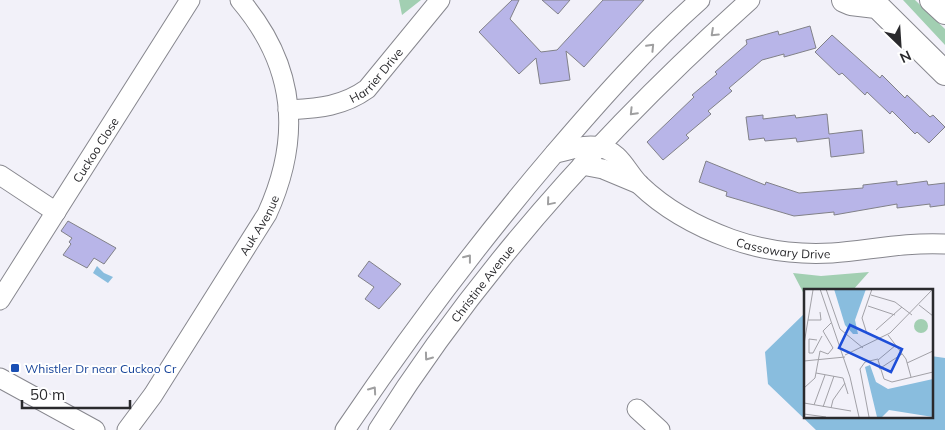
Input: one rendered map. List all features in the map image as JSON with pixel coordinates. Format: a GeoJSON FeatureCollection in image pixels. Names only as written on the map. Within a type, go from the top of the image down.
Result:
{"type":"FeatureCollection","features":[{"type":"Feature","properties":{"kind":"main road"},"geometry":{"type":"LineString","coordinates":[[844,0],[851,3],[873,3],[945,73]]}},
{"type":"Feature","properties":{"kind":"main road"},"geometry":{"type":"LineString","coordinates":[[932,0],[945,12]]}},
{"type":"Feature","properties":{"kind":"street","name":"Cuckoo Close"},"geometry":{"type":"LineString","coordinates":[[0,300],[190,0]]}},
{"type":"Feature","properties":{"kind":"street","name":"Auk Avenue"},"geometry":{"type":"LineString","coordinates":[[127,430],[153,395],[267,214],[280,186],[286,164],[288,140],[287,96],[277,59],[257,21],[240,0]]}},
{"type":"Feature","properties":{"kind":"street","name":"Harrier Drive"},"geometry":{"type":"LineString","coordinates":[[288,110],[336,105],[360,94],[379,76],[440,0]]}},
{"type":"Feature","properties":{"kind":"street"},"geometry":{"type":"LineString","coordinates":[[346,430],[424,315],[492,227],[636,63],[700,0]]}},
{"type":"Feature","properties":{"kind":"street","name":"Christine Avenue"},"geometry":{"type":"LineString","coordinates":[[378,430],[396,401],[485,280],[582,165],[672,72],[750,0]]}},
{"type":"Feature","properties":{"kind":"street"},"geometry":{"type":"LineString","coordinates":[[555,153],[582,147],[599,147]]}},
{"type":"Feature","properties":{"kind":"street","name":"Cassowary Drive"},"geometry":{"type":"LineString","coordinates":[[599,147],[622,160],[639,184],[668,208],[722,235],[756,246],[790,252],[829,253],[904,244],[945,244]]}},
{"type":"Feature","properties":{"kind":"street","name":"Cassowary Drive"},"geometry":{"type":"LineString","coordinates":[[582,165],[603,169],[639,184]]}},
{"type":"Feature","properties":{"kind":"street"},"geometry":{"type":"LineString","coordinates":[[0,175],[56,212]]}},
{"type":"Feature","properties":{"kind":"street"},"geometry":{"type":"LineString","coordinates":[[424,315],[426,324],[432,328],[436,326],[462,296],[485,280]]}},
{"type":"Feature","properties":{"kind":"street"},"geometry":{"type":"LineString","coordinates":[[0,378],[95,430]]}},
{"type":"Feature","properties":{"kind":"street"},"geometry":{"type":"LineString","coordinates":[[637,409],[660,430]]}},
{"type":"Feature","properties":{"kind":"green space"},"geometry":{"type":"Polygon","coordinates":[[[399,0],[421,0],[402,15],[399,0]]]}},
{"type":"Feature","properties":{"kind":"green space"},"geometry":{"type":"Polygon","coordinates":[[[903,0],[915,0],[945,29],[945,45],[903,0]]]}},
{"type":"Feature","properties":{"kind":"green space"},"geometry":{"type":"Polygon","coordinates":[[[869,272],[854,289],[804,289],[804,294],[793,273],[821,276],[869,272]]]}},
{"type":"Feature","properties":{"kind":"water"},"geometry":{"type":"Polygon","coordinates":[[[97,266],[104,273],[113,277],[108,283],[93,273],[97,266]]]}},
{"type":"Feature","properties":{"kind":"water"},"geometry":{"type":"Polygon","coordinates":[[[804,314],[804,418],[932,418],[932,356],[945,358],[945,430],[816,430],[768,384],[765,352],[804,314]]]}},
{"type":"Feature","properties":{"kind":"building"},"geometry":{"type":"Polygon","coordinates":[[[512,0],[519,0],[510,19],[541,52],[557,50],[603,0],[644,0],[584,67],[566,51],[570,80],[540,84],[536,58],[519,74],[479,32],[512,0]]]}},
{"type":"Feature","properties":{"kind":"building"},"geometry":{"type":"Polygon","coordinates":[[[542,0],[570,0],[558,14],[542,0]]]}},
{"type":"Feature","properties":{"kind":"building"},"geometry":{"type":"Polygon","coordinates":[[[810,26],[816,48],[784,57],[784,54],[762,60],[729,88],[732,91],[708,111],[711,114],[686,135],[689,138],[663,160],[647,142],[694,97],[692,95],[717,74],[715,72],[747,44],[746,40],[778,31],[779,35],[810,26]]]}},
{"type":"Feature","properties":{"kind":"building"},"geometry":{"type":"Polygon","coordinates":[[[832,35],[880,78],[882,75],[905,98],[907,95],[930,117],[933,115],[945,127],[929,143],[917,132],[915,134],[892,111],[890,114],[867,92],[865,95],[842,73],[839,75],[815,52],[832,35]]]}},
{"type":"Feature","properties":{"kind":"building"},"geometry":{"type":"Polygon","coordinates":[[[827,114],[829,134],[862,130],[864,153],[831,157],[829,138],[797,142],[796,138],[765,141],[764,138],[749,140],[746,117],[763,115],[763,119],[795,115],[796,118],[827,114]]]}},
{"type":"Feature","properties":{"kind":"building"},"geometry":{"type":"Polygon","coordinates":[[[706,161],[765,185],[766,182],[799,193],[863,188],[863,185],[897,181],[897,185],[927,181],[928,185],[945,183],[945,205],[930,207],[930,204],[897,208],[897,204],[834,215],[834,212],[794,216],[726,196],[727,192],[699,182],[706,161]]]}},
{"type":"Feature","properties":{"kind":"building"},"geometry":{"type":"Polygon","coordinates":[[[68,221],[116,248],[104,264],[94,258],[87,268],[63,255],[71,244],[69,242],[72,238],[61,231],[68,221]]]}},
{"type":"Feature","properties":{"kind":"building"},"geometry":{"type":"Polygon","coordinates":[[[369,261],[401,284],[379,309],[365,299],[374,287],[358,276],[369,261]]]}},
{"type":"Feature","properties":{"kind":"place","name":"Whistler Dr near Cuckoo Cr"},"geometry":{"type":"Point","coordinates":[15,368]}}]}
